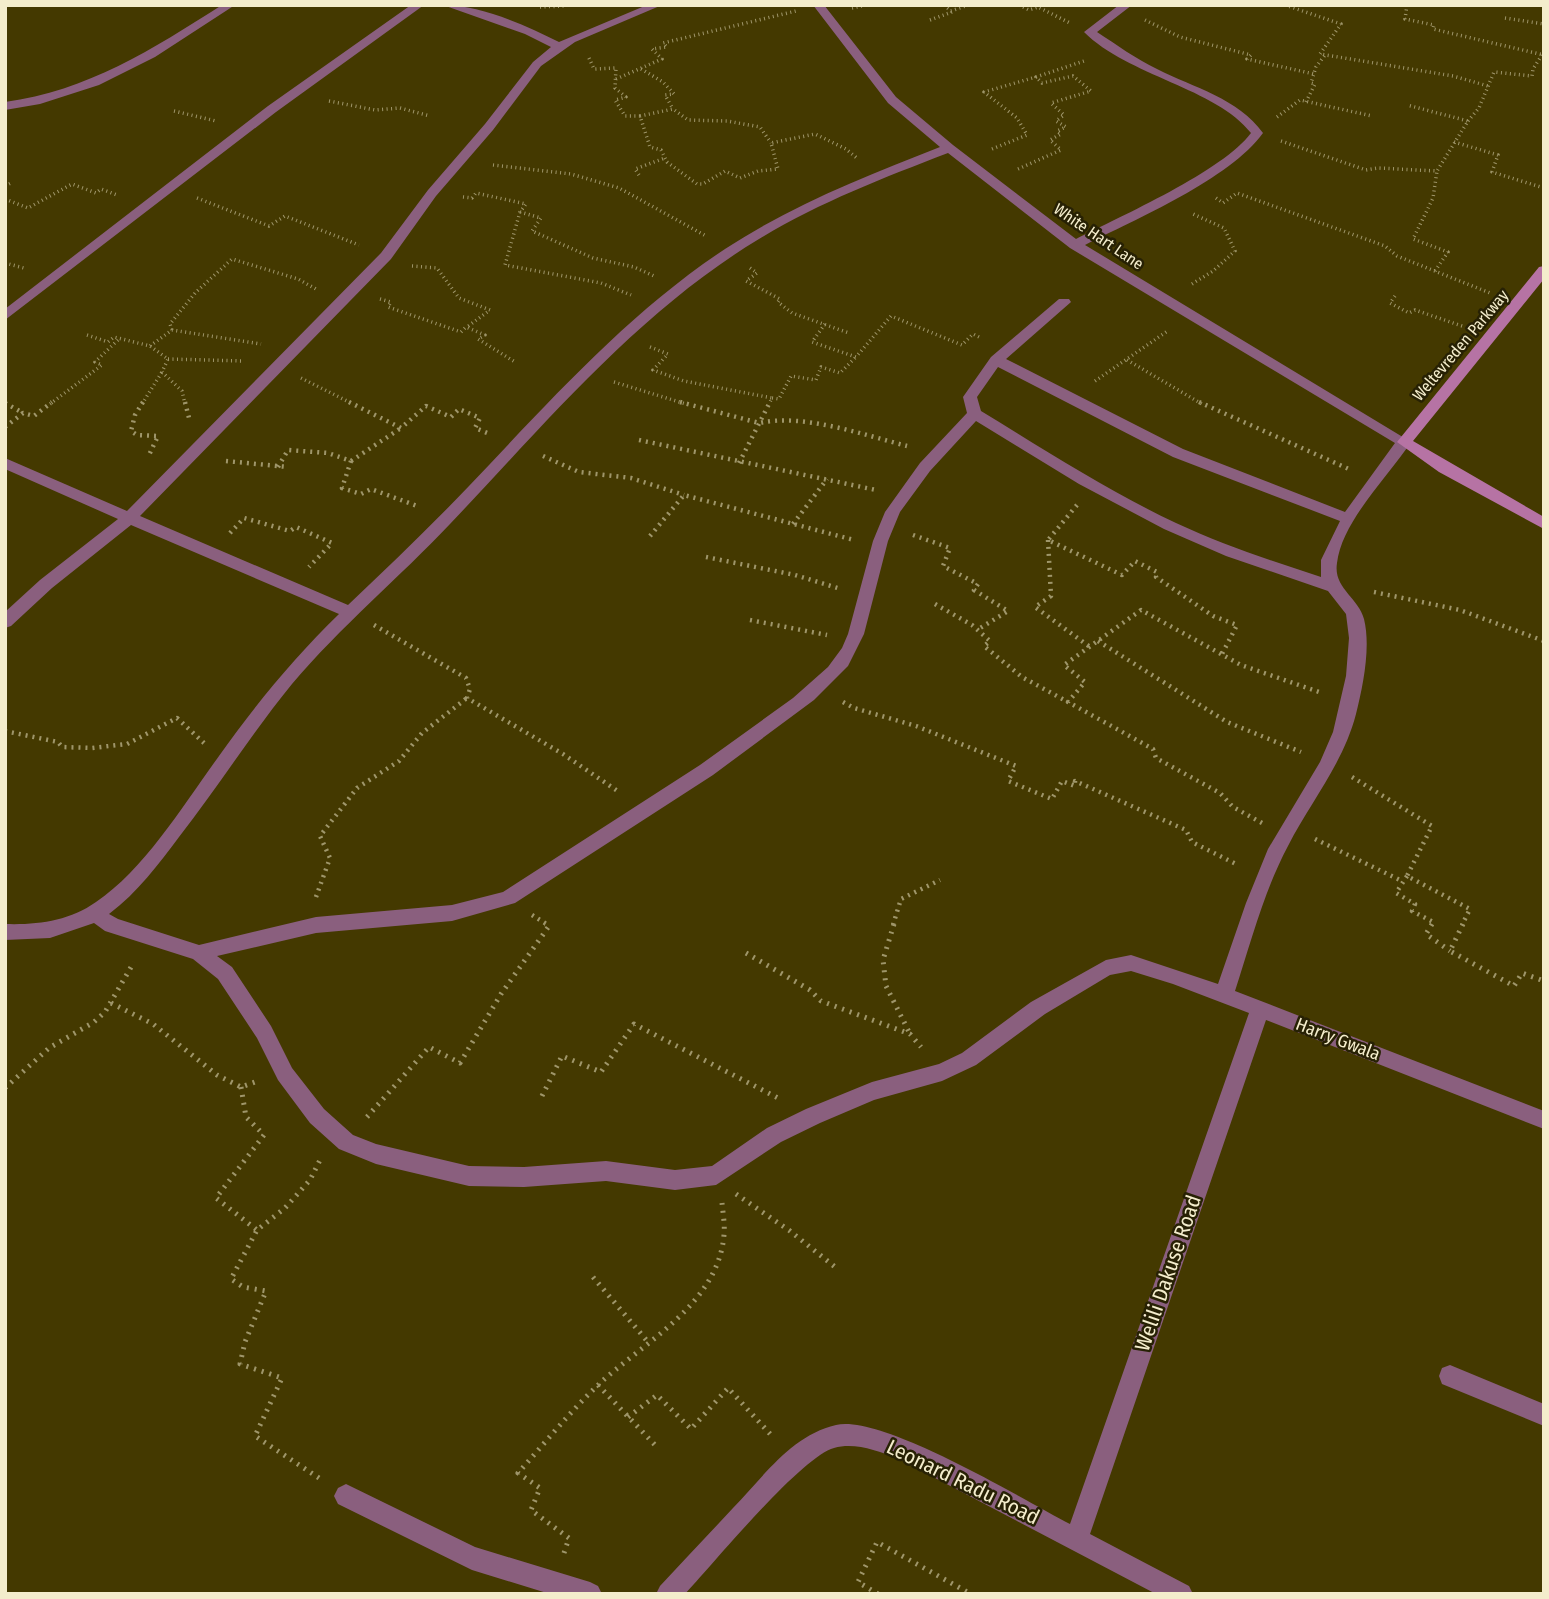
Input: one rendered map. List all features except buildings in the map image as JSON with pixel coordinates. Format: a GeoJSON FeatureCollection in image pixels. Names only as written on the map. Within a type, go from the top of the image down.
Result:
{"type":"FeatureCollection","features":[{"type":"Feature","properties":{"kind":"street"},"geometry":{"type":"LineString","coordinates":[[5,106],[31,104],[93,84],[147,58],[230,5]]}},
{"type":"Feature","properties":{"kind":"street"},"geometry":{"type":"LineString","coordinates":[[5,316],[294,94],[419,5]]}},
{"type":"Feature","properties":{"kind":"street"},"geometry":{"type":"LineString","coordinates":[[448,5],[565,44]]}},
{"type":"Feature","properties":{"kind":"street"},"geometry":{"type":"LineString","coordinates":[[5,622],[46,584],[129,518],[194,455],[278,365],[347,299],[383,260],[432,193],[527,75],[565,44],[657,5]]}},
{"type":"Feature","properties":{"kind":"street","name":"White Hart Lane"},"geometry":{"type":"LineString","coordinates":[[818,5],[892,100],[949,148],[1075,245],[1404,442]]}},
{"type":"Feature","properties":{"kind":"street"},"geometry":{"type":"LineString","coordinates":[[1075,245],[1190,183],[1249,146],[1254,129],[1214,101],[1151,71],[1090,33],[1125,7]]}},
{"type":"Feature","properties":{"kind":"street"},"geometry":{"type":"LineString","coordinates":[[5,932],[47,932],[72,926],[95,914],[118,897],[139,874],[284,682],[586,372],[623,336],[681,287],[729,252],[809,207],[879,175],[949,148]]}},
{"type":"Feature","properties":{"kind":"street","name":"Weltevreden Parkway"},"geometry":{"type":"LineString","coordinates":[[1404,442],[1544,270]]}},
{"type":"Feature","properties":{"kind":"street"},"geometry":{"type":"LineString","coordinates":[[1064,302],[1002,354],[970,397],[975,414],[1094,486],[1197,538],[1256,562],[1334,587]]}},
{"type":"Feature","properties":{"kind":"street"},"geometry":{"type":"LineString","coordinates":[[1002,354],[1178,453],[1349,519]]}},
{"type":"Feature","properties":{"kind":"street"},"geometry":{"type":"LineString","coordinates":[[199,953],[240,941],[354,920],[460,913],[484,908],[509,898],[741,746],[817,688],[842,662],[855,640],[885,526],[904,496],[975,414]]}},
{"type":"Feature","properties":{"kind":"street"},"geometry":{"type":"LineString","coordinates":[[1224,995],[1265,876],[1288,830],[1328,763],[1349,702],[1355,670],[1356,620],[1328,575],[1328,563],[1349,519],[1374,480],[1404,442],[1454,474],[1544,524]]}},
{"type":"Feature","properties":{"kind":"street"},"geometry":{"type":"LineString","coordinates":[[5,463],[209,554],[351,612]]}},
{"type":"Feature","properties":{"kind":"street"},"geometry":{"type":"LineString","coordinates":[[95,914],[112,925],[199,953],[225,973],[240,992],[285,1074],[317,1116],[346,1142],[376,1154],[469,1176],[524,1177],[606,1171],[675,1180],[716,1175],[774,1135],[813,1116],[872,1091],[942,1072]]}},
{"type":"Feature","properties":{"kind":"street","name":"Harry Gwala"},"geometry":{"type":"LineString","coordinates":[[942,1072],[969,1059],[1038,1008],[1079,982],[1106,968],[1131,963],[1224,995],[1544,1120]]}},
{"type":"Feature","properties":{"kind":"street","name":"Welili Dakuse Road"},"geometry":{"type":"LineString","coordinates":[[1077,1538],[1260,1009]]}},
{"type":"Feature","properties":{"kind":"street"},"geometry":{"type":"LineString","coordinates":[[1450,1376],[1544,1415]]}},
{"type":"Feature","properties":{"kind":"street","name":"Leonard Radu Road"},"geometry":{"type":"LineString","coordinates":[[668,1594],[794,1460],[818,1441],[836,1434],[865,1436],[902,1449],[1181,1594]]}},
{"type":"Feature","properties":{"kind":"street"},"geometry":{"type":"LineString","coordinates":[[346,1496],[472,1558],[590,1594]]}},
{"type":"Feature","properties":{"kind":"path"},"geometry":{"type":"LineString","coordinates":[[616,79],[662,59],[652,49],[667,47],[663,43],[818,5]]}},
{"type":"Feature","properties":{"kind":"path"},"geometry":{"type":"LineString","coordinates":[[944,5],[951,11]]}},
{"type":"Feature","properties":{"kind":"path"},"geometry":{"type":"LineString","coordinates":[[930,20],[968,5]]}},
{"type":"Feature","properties":{"kind":"path"},"geometry":{"type":"LineString","coordinates":[[1020,5],[1028,10],[1038,7],[1090,33]]}},
{"type":"Feature","properties":{"kind":"path"},"geometry":{"type":"LineString","coordinates":[[1285,5],[1341,24],[1338,32],[1321,49],[1320,54],[1453,76],[1488,86]]}},
{"type":"Feature","properties":{"kind":"path"},"geometry":{"type":"LineString","coordinates":[[1407,5],[1405,19],[1434,25],[1433,29],[1453,36],[1543,55],[1533,69],[1532,76],[1494,72],[1479,108],[1437,171],[1438,184],[1433,204],[1413,239],[1448,252],[1434,271]]}},
{"type":"Feature","properties":{"kind":"path"},"geometry":{"type":"LineString","coordinates":[[1125,7],[1180,37],[1251,55],[1247,59],[1314,74]]}},
{"type":"Feature","properties":{"kind":"path"},"geometry":{"type":"LineString","coordinates":[[1505,18],[1544,24]]}},
{"type":"Feature","properties":{"kind":"path"},"geometry":{"type":"LineString","coordinates":[[565,44],[587,54],[594,69],[616,68],[615,88],[626,97],[615,100],[625,116],[640,116],[673,109]]}},
{"type":"Feature","properties":{"kind":"path"},"geometry":{"type":"LineString","coordinates":[[965,160],[1027,135],[1017,118],[984,92],[1116,50]]}},
{"type":"Feature","properties":{"kind":"path"},"geometry":{"type":"LineString","coordinates":[[1306,102],[1314,84],[1311,83],[1314,74],[1325,55]]}},
{"type":"Feature","properties":{"kind":"path"},"geometry":{"type":"LineString","coordinates":[[640,116],[650,147],[661,150],[665,158],[697,184],[703,184],[725,171],[740,177],[758,171],[778,169],[771,143],[760,127],[727,121],[688,120],[673,109],[665,95],[674,94],[663,82],[641,68]]}},
{"type":"Feature","properties":{"kind":"path"},"geometry":{"type":"LineString","coordinates":[[992,181],[1061,150],[1050,139],[1061,134],[1057,131],[1066,127],[1056,121],[1064,115],[1051,103],[1091,91],[1073,76],[1042,83],[1035,77]]}},
{"type":"Feature","properties":{"kind":"path"},"geometry":{"type":"LineString","coordinates":[[294,94],[354,107],[388,110],[400,107],[430,117]]}},
{"type":"Feature","properties":{"kind":"path"},"geometry":{"type":"LineString","coordinates":[[1254,129],[1283,115],[1300,100],[1372,116]]}},
{"type":"Feature","properties":{"kind":"path"},"geometry":{"type":"LineString","coordinates":[[1407,105],[1468,121]]}},
{"type":"Feature","properties":{"kind":"path"},"geometry":{"type":"LineString","coordinates":[[1254,129],[1366,170],[1378,168],[1437,171]]}},
{"type":"Feature","properties":{"kind":"path"},"geometry":{"type":"LineString","coordinates":[[771,143],[815,134],[846,149],[879,175]]}},
{"type":"Feature","properties":{"kind":"path"},"geometry":{"type":"LineString","coordinates":[[1454,142],[1498,155],[1492,172],[1544,188]]}},
{"type":"Feature","properties":{"kind":"path"},"geometry":{"type":"LineString","coordinates":[[463,156],[494,163],[493,166],[570,174],[619,188],[687,223],[729,252],[757,273],[746,281],[780,299],[778,302],[792,313],[849,333]]}},
{"type":"Feature","properties":{"kind":"path"},"geometry":{"type":"LineString","coordinates":[[639,175],[635,169],[665,158]]}},
{"type":"Feature","properties":{"kind":"path"},"geometry":{"type":"LineString","coordinates":[[5,186],[13,182]]}},
{"type":"Feature","properties":{"kind":"path"},"geometry":{"type":"LineString","coordinates":[[1190,183],[1223,203],[1237,193],[1385,246],[1397,256],[1516,305]]}},
{"type":"Feature","properties":{"kind":"path"},"geometry":{"type":"LineString","coordinates":[[5,200],[28,208],[72,184],[96,193],[102,189],[147,206]]}},
{"type":"Feature","properties":{"kind":"path"},"geometry":{"type":"LineString","coordinates":[[171,187],[269,226],[285,216],[383,260],[437,268],[460,298],[490,310],[461,332],[388,307]]}},
{"type":"Feature","properties":{"kind":"path"},"geometry":{"type":"LineString","coordinates":[[432,193],[472,198],[476,193],[526,204],[520,212],[505,265],[601,283],[658,307]]}},
{"type":"Feature","properties":{"kind":"path"},"geometry":{"type":"LineString","coordinates":[[1162,198],[1224,228],[1235,251],[1213,271],[1168,300]]}},
{"type":"Feature","properties":{"kind":"path"},"geometry":{"type":"LineString","coordinates":[[520,212],[541,218],[532,231],[593,258],[634,267],[681,287]]}},
{"type":"Feature","properties":{"kind":"path"},"geometry":{"type":"LineString","coordinates":[[172,330],[170,324],[183,307],[232,258],[298,279],[347,299]]}},
{"type":"Feature","properties":{"kind":"path"},"geometry":{"type":"LineString","coordinates":[[1395,296],[1390,303],[1409,313],[1415,310],[1489,335]]}},
{"type":"Feature","properties":{"kind":"path"},"geometry":{"type":"LineString","coordinates":[[1192,313],[1127,360],[1186,397],[1374,480]]}},
{"type":"Feature","properties":{"kind":"path"},"geometry":{"type":"LineString","coordinates":[[623,336],[668,354],[653,370],[684,381],[779,400],[791,376],[816,380],[821,367],[840,373],[891,316],[962,345],[973,334],[1002,354]]}},
{"type":"Feature","properties":{"kind":"path"},"geometry":{"type":"LineString","coordinates":[[825,324],[812,342],[856,357]]}},
{"type":"Feature","properties":{"kind":"path"},"geometry":{"type":"LineString","coordinates":[[466,327],[485,335],[478,339],[515,362]]}},
{"type":"Feature","properties":{"kind":"path"},"geometry":{"type":"LineString","coordinates":[[150,346],[172,330],[236,342],[297,346]]}},
{"type":"Feature","properties":{"kind":"path"},"geometry":{"type":"LineString","coordinates":[[87,335],[108,342],[114,337],[150,346],[168,359],[245,361],[249,356],[278,365],[318,389],[401,428]]}},
{"type":"Feature","properties":{"kind":"path"},"geometry":{"type":"LineString","coordinates":[[5,403],[34,416],[102,365],[95,362],[120,339]]}},
{"type":"Feature","properties":{"kind":"path"},"geometry":{"type":"LineString","coordinates":[[168,359],[135,415],[131,431],[137,435],[158,436],[149,456],[174,475]]}},
{"type":"Feature","properties":{"kind":"path"},"geometry":{"type":"LineString","coordinates":[[162,372],[182,391],[189,407],[190,425],[213,434]]}},
{"type":"Feature","properties":{"kind":"path"},"geometry":{"type":"LineString","coordinates":[[586,372],[645,394],[759,423],[767,419],[809,424],[939,453]]}},
{"type":"Feature","properties":{"kind":"path"},"geometry":{"type":"LineString","coordinates":[[740,463],[772,398]]}},
{"type":"Feature","properties":{"kind":"path"},"geometry":{"type":"LineString","coordinates":[[447,517],[372,489],[361,494],[342,488],[351,461],[401,428],[426,406],[451,417],[459,409],[480,418],[475,428],[579,472],[631,478],[684,495],[878,547]]}},
{"type":"Feature","properties":{"kind":"path"},"geometry":{"type":"LineString","coordinates":[[5,427],[23,413]]}},
{"type":"Feature","properties":{"kind":"path"},"geometry":{"type":"LineString","coordinates":[[639,440],[904,496]]}},
{"type":"Feature","properties":{"kind":"path"},"geometry":{"type":"LineString","coordinates":[[278,467],[288,450],[328,453],[351,461]]}},
{"type":"Feature","properties":{"kind":"path"},"geometry":{"type":"LineString","coordinates":[[194,455],[288,467]]}},
{"type":"Feature","properties":{"kind":"path"},"geometry":{"type":"LineString","coordinates":[[793,524],[827,479]]}},
{"type":"Feature","properties":{"kind":"path"},"geometry":{"type":"LineString","coordinates":[[1090,647],[1035,607],[1051,596],[1048,540],[1094,486]]}},
{"type":"Feature","properties":{"kind":"path"},"geometry":{"type":"LineString","coordinates":[[650,536],[684,495]]}},
{"type":"Feature","properties":{"kind":"path"},"geometry":{"type":"LineString","coordinates":[[209,554],[244,518],[290,531],[296,527],[332,543],[289,588]]}},
{"type":"Feature","properties":{"kind":"path"},"geometry":{"type":"LineString","coordinates":[[885,526],[950,548],[943,566],[978,584],[974,590],[1008,611],[977,630]]}},
{"type":"Feature","properties":{"kind":"path"},"geometry":{"type":"LineString","coordinates":[[1048,540],[1122,575],[1135,561],[1157,572],[1156,577],[1213,616],[1237,625],[1222,654]]}},
{"type":"Feature","properties":{"kind":"path"},"geometry":{"type":"LineString","coordinates":[[706,557],[795,575],[865,596]]}},
{"type":"Feature","properties":{"kind":"path"},"geometry":{"type":"LineString","coordinates":[[1334,587],[1432,601],[1488,617],[1544,641]]}},
{"type":"Feature","properties":{"kind":"path"},"geometry":{"type":"LineString","coordinates":[[935,604],[977,630],[990,641],[984,646],[1022,677],[1153,749],[1156,758],[1220,793],[1233,807],[1402,881]]}},
{"type":"Feature","properties":{"kind":"path"},"geometry":{"type":"LineString","coordinates":[[1068,702],[1085,682],[1064,665],[1141,610],[1241,665],[1349,702]]}},
{"type":"Feature","properties":{"kind":"path"},"geometry":{"type":"LineString","coordinates":[[305,928],[330,858],[320,836],[357,788],[399,761],[422,733],[467,698],[470,689],[466,678],[351,612]]}},
{"type":"Feature","properties":{"kind":"path"},"geometry":{"type":"LineString","coordinates":[[750,620],[855,640]]}},
{"type":"Feature","properties":{"kind":"path"},"geometry":{"type":"LineString","coordinates":[[1098,641],[1227,722],[1328,763],[1432,826],[1396,893],[1415,904],[1412,911],[1433,922],[1426,934],[1450,951],[1514,986],[1522,973],[1544,981]]}},
{"type":"Feature","properties":{"kind":"path"},"geometry":{"type":"LineString","coordinates":[[817,688],[854,708],[916,726],[1016,766],[1009,782],[1052,799],[1062,781],[1075,786],[1075,781],[1186,831],[1192,842],[1265,876]]}},
{"type":"Feature","properties":{"kind":"path"},"geometry":{"type":"LineString","coordinates":[[467,698],[545,742],[607,783],[644,812]]}},
{"type":"Feature","properties":{"kind":"path"},"geometry":{"type":"LineString","coordinates":[[5,731],[58,742],[62,747],[92,748],[127,744],[177,718],[206,745],[230,756]]}},
{"type":"Feature","properties":{"kind":"path"},"geometry":{"type":"LineString","coordinates":[[1407,876],[1470,909],[1450,951]]}},
{"type":"Feature","properties":{"kind":"path"},"geometry":{"type":"LineString","coordinates":[[940,880],[901,899],[883,960],[886,986],[911,1034],[942,1072]]}},
{"type":"Feature","properties":{"kind":"path"},"geometry":{"type":"LineString","coordinates":[[346,1496],[255,1436],[282,1378],[240,1364],[245,1342],[266,1291],[243,1287],[231,1279],[257,1230],[285,1208],[310,1180],[325,1149],[346,1142],[429,1047],[460,1063],[501,994],[549,926],[509,898]]}},
{"type":"Feature","properties":{"kind":"path"},"geometry":{"type":"LineString","coordinates":[[5,1088],[49,1048],[94,1023],[111,1003],[134,963],[130,931]]}},
{"type":"Feature","properties":{"kind":"path"},"geometry":{"type":"LineString","coordinates":[[746,953],[810,990],[821,1001],[911,1034]]}},
{"type":"Feature","properties":{"kind":"path"},"geometry":{"type":"LineString","coordinates":[[111,1003],[153,1024],[217,1075],[241,1087],[285,1074]]}},
{"type":"Feature","properties":{"kind":"path"},"geometry":{"type":"LineString","coordinates":[[542,1096],[562,1056],[601,1072],[634,1024],[813,1116]]}},
{"type":"Feature","properties":{"kind":"path"},"geometry":{"type":"LineString","coordinates":[[241,1087],[246,1116],[264,1135],[216,1198],[257,1230]]}},
{"type":"Feature","properties":{"kind":"path"},"geometry":{"type":"LineString","coordinates":[[716,1175],[740,1198],[790,1231],[835,1267]]}},
{"type":"Feature","properties":{"kind":"path"},"geometry":{"type":"LineString","coordinates":[[554,1584],[569,1538],[531,1510],[540,1488],[518,1473],[598,1385],[701,1296],[724,1250],[725,1219],[716,1175]]}},
{"type":"Feature","properties":{"kind":"path"},"geometry":{"type":"LineString","coordinates":[[593,1277],[648,1342]]}},
{"type":"Feature","properties":{"kind":"path"},"geometry":{"type":"LineString","coordinates":[[598,1385],[656,1446]]}},
{"type":"Feature","properties":{"kind":"path"},"geometry":{"type":"LineString","coordinates":[[628,1417],[657,1395],[691,1429],[728,1388],[794,1460]]}},
{"type":"Feature","properties":{"kind":"path"},"geometry":{"type":"LineString","coordinates":[[878,1594],[858,1582],[877,1542],[971,1594]]}}]}
